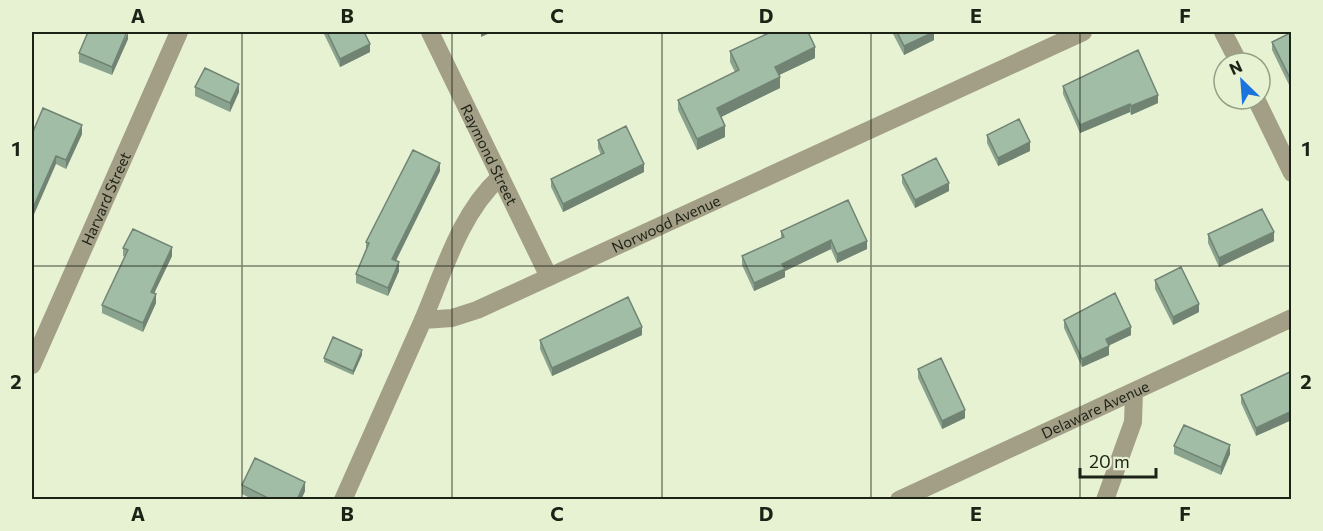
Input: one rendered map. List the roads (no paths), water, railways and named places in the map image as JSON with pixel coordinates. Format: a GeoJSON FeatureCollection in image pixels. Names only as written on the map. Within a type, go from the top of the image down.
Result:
{"type":"FeatureCollection","features":[{"type":"Feature","properties":{"kind":"street","name":"Harvard Street"},"geometry":{"type":"LineString","coordinates":[[32,365],[179,32]]}},
{"type":"Feature","properties":{"kind":"street","name":"Raymond Street"},"geometry":{"type":"LineString","coordinates":[[430,32],[549,277]]}},
{"type":"Feature","properties":{"kind":"street","name":"Norwood Avenue"},"geometry":{"type":"LineString","coordinates":[[423,320],[452,318],[477,310],[1083,32]]}},
{"type":"Feature","properties":{"kind":"street"},"geometry":{"type":"LineString","coordinates":[[1223,32],[1233,51]]}},
{"type":"Feature","properties":{"kind":"street"},"geometry":{"type":"LineString","coordinates":[[1262,111],[1292,173]]}},
{"type":"Feature","properties":{"kind":"street"},"geometry":{"type":"LineString","coordinates":[[343,500],[471,210],[483,193],[499,178]]}},
{"type":"Feature","properties":{"kind":"street","name":"Delaware Avenue"},"geometry":{"type":"LineString","coordinates":[[899,500],[1292,318]]}},
{"type":"Feature","properties":{"kind":"street"},"geometry":{"type":"LineString","coordinates":[[1105,500],[1133,422],[1134,392]]}}]}
